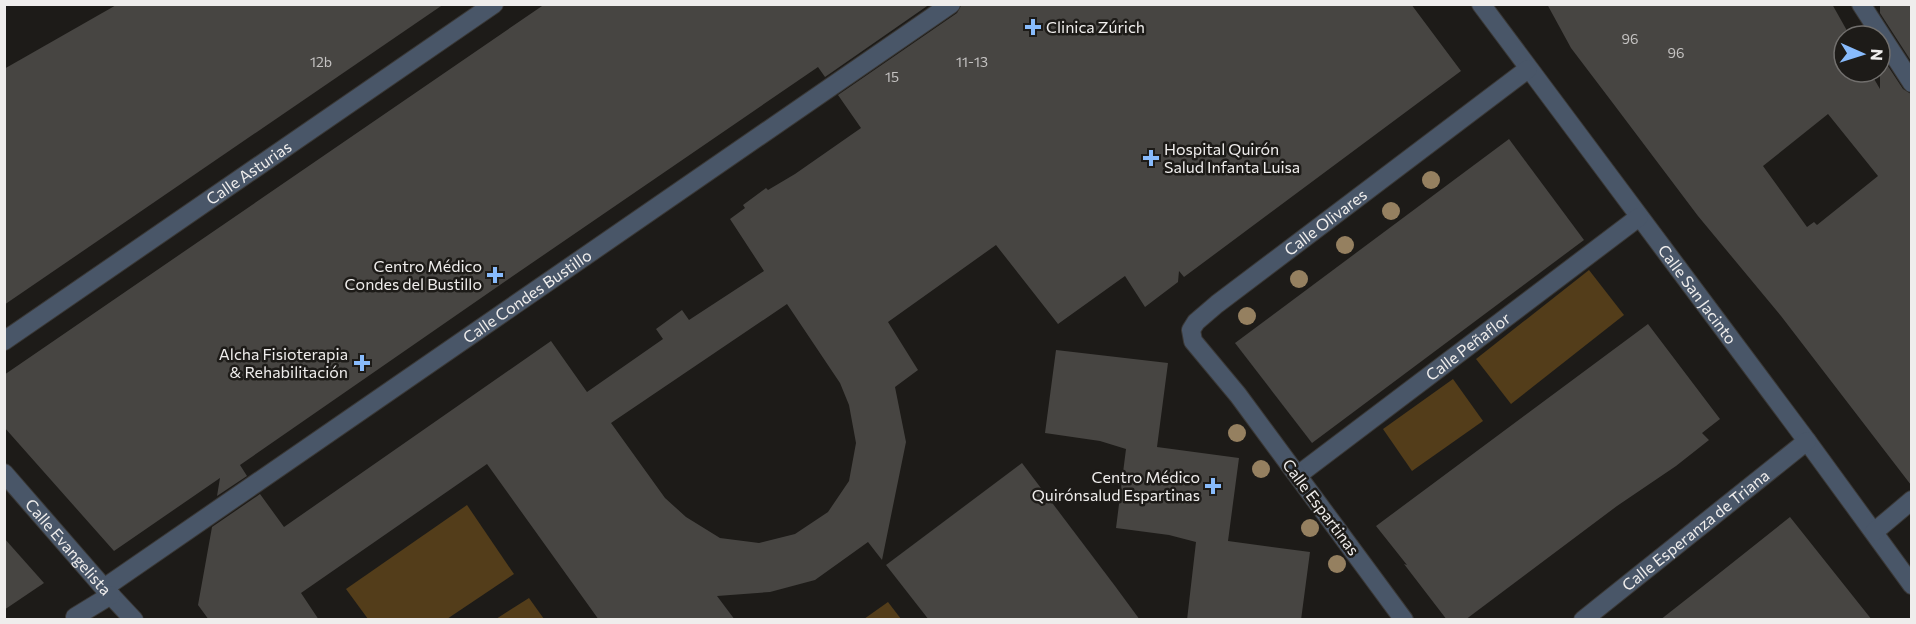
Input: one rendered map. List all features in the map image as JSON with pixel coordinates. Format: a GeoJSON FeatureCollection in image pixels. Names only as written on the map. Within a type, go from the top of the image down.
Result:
{"type":"FeatureCollection","features":[{"type":"Feature","properties":{"kind":"street","name":"Calle Asturias"},"geometry":{"type":"LineString","coordinates":[[4,341],[494,4]]}},
{"type":"Feature","properties":{"kind":"street","name":"Calle Condes Bustillo"},"geometry":{"type":"LineString","coordinates":[[75,617],[951,4]]}},
{"type":"Feature","properties":{"kind":"street","name":"Calle San Jacinto"},"geometry":{"type":"LineString","coordinates":[[1481,4],[1807,441],[1911,585]]}},
{"type":"Feature","properties":{"kind":"street"},"geometry":{"type":"LineString","coordinates":[[1861,4],[1911,83]]}},
{"type":"Feature","properties":{"kind":"street","name":"Calle Olivares"},"geometry":{"type":"LineString","coordinates":[[1238,395],[1193,341],[1191,330],[1196,322],[1528,69]]}},
{"type":"Feature","properties":{"kind":"street","name":"Calle Peñaflor"},"geometry":{"type":"LineString","coordinates":[[1298,475],[1639,217]]}},
{"type":"Feature","properties":{"kind":"street","name":"Calle Espartinas"},"geometry":{"type":"LineString","coordinates":[[1238,395],[1404,620]]}},
{"type":"Feature","properties":{"kind":"street","name":"Calle Esperanza de Triana"},"geometry":{"type":"LineString","coordinates":[[1583,620],[1807,441]]}},
{"type":"Feature","properties":{"kind":"street","name":"Calle Evangelista"},"geometry":{"type":"LineString","coordinates":[[4,473],[134,620]]}},
{"type":"Feature","properties":{"kind":"street"},"geometry":{"type":"LineString","coordinates":[[1874,532],[1911,500]]}},
{"type":"Feature","properties":{"kind":"shaded area"},"geometry":{"type":"Polygon","coordinates":[[[1589,270],[1624,315],[1511,404],[1476,359],[1589,270]]]}},
{"type":"Feature","properties":{"kind":"shaded area"},"geometry":{"type":"Polygon","coordinates":[[[1453,379],[1483,421],[1412,471],[1383,429],[1453,379]]]}},
{"type":"Feature","properties":{"kind":"shaded area"},"geometry":{"type":"Polygon","coordinates":[[[467,505],[514,574],[447,619],[368,619],[346,589],[467,505]]]}},
{"type":"Feature","properties":{"kind":"shaded area"},"geometry":{"type":"Polygon","coordinates":[[[529,598],[544,619],[496,619],[529,598]]]}},
{"type":"Feature","properties":{"kind":"shaded area"},"geometry":{"type":"Polygon","coordinates":[[[888,602],[901,619],[864,619],[888,602]]]}},
{"type":"Feature","properties":{"kind":"building"},"geometry":{"type":"Polygon","coordinates":[[[118,4],[444,4],[4,305],[4,69],[118,4]]]}},
{"type":"Feature","properties":{"kind":"building"},"geometry":{"type":"Polygon","coordinates":[[[545,4],[930,4],[825,77],[818,67],[510,278],[240,465],[247,476],[217,496],[220,478],[114,551],[4,427],[4,375],[545,4]]]}},
{"type":"Feature","properties":{"kind":"building"},"geometry":{"type":"Polygon","coordinates":[[[962,4],[1411,4],[1461,71],[1184,277],[1179,271],[1178,282],[1145,307],[1125,276],[1058,324],[996,245],[888,322],[918,370],[895,387],[906,442],[882,560],[868,542],[815,580],[770,592],[717,596],[735,620],[599,620],[487,464],[301,593],[319,620],[209,620],[198,605],[212,527],[260,494],[284,527],[551,341],[587,392],[663,339],[656,329],[682,310],[689,320],[764,271],[730,219],[745,208],[743,205],[766,188],[768,190],[795,174],[861,128],[838,95],[957,13],[962,4]],[[787,304],[611,423],[665,498],[686,517],[720,538],[759,543],[795,534],[828,512],[849,481],[856,443],[849,405],[840,383],[787,304]]]}},
{"type":"Feature","properties":{"kind":"building"},"geometry":{"type":"Polygon","coordinates":[[[1547,4],[1832,4],[1843,24],[1832,24],[1832,84],[1877,84],[1880,89],[1880,84],[1892,84],[1892,72],[1903,89],[1911,94],[1911,485],[1781,316],[1698,216],[1571,48],[1547,4]],[[1828,114],[1763,166],[1807,227],[1814,222],[1817,225],[1878,176],[1828,114]]]}},
{"type":"Feature","properties":{"kind":"building"},"geometry":{"type":"Polygon","coordinates":[[[1880,4],[1911,4],[1911,61],[1892,32],[1892,24],[1887,24],[1880,13],[1880,4]]]}},
{"type":"Feature","properties":{"kind":"building"},"geometry":{"type":"Polygon","coordinates":[[[1509,139],[1584,240],[1312,443],[1235,343],[1509,139]]]}},
{"type":"Feature","properties":{"kind":"building"},"geometry":{"type":"Polygon","coordinates":[[[1648,324],[1720,419],[1702,433],[1709,440],[1465,620],[1447,620],[1376,526],[1648,324]]]}},
{"type":"Feature","properties":{"kind":"building"},"geometry":{"type":"Polygon","coordinates":[[[1056,350],[1168,363],[1157,447],[1239,458],[1228,541],[1310,552],[1301,620],[1187,620],[1196,542],[1169,535],[1116,528],[1126,449],[1100,441],[1045,433],[1056,350]]]}},
{"type":"Feature","properties":{"kind":"building"},"geometry":{"type":"Polygon","coordinates":[[[1022,463],[1140,620],[929,620],[886,565],[1022,463]]]}},
{"type":"Feature","properties":{"kind":"building"},"geometry":{"type":"Polygon","coordinates":[[[1790,517],[1872,620],[1660,620],[1702,587],[1790,517]]]}},
{"type":"Feature","properties":{"kind":"building"},"geometry":{"type":"Polygon","coordinates":[[[4,538],[44,583],[4,610],[4,538]]]}},
{"type":"Feature","properties":{"kind":"place","name":"Clinica Zúrich"},"geometry":{"type":"Point","coordinates":[1033,27]}},
{"type":"Feature","properties":{"kind":"place","name":"Hospital Quirón Salud Infanta Luisa"},"geometry":{"type":"Point","coordinates":[1151,158]}},
{"type":"Feature","properties":{"kind":"place","name":"Centro Médico Condes del Bustillo"},"geometry":{"type":"Point","coordinates":[495,275]}},
{"type":"Feature","properties":{"kind":"place","name":"Alcha Fisioterapia & Rehabilitación"},"geometry":{"type":"Point","coordinates":[362,363]}},
{"type":"Feature","properties":{"kind":"place","name":"Centro Médico Quirónsalud Espartinas"},"geometry":{"type":"Point","coordinates":[1213,486]}}]}
